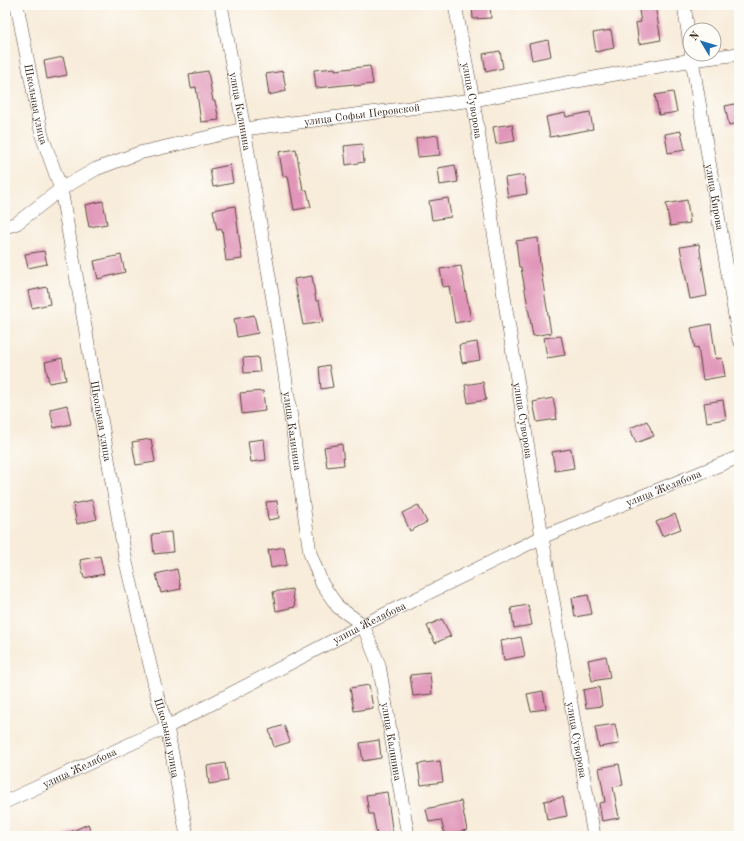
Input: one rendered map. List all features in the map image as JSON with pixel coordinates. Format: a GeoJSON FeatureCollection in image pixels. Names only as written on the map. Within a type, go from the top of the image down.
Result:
{"type":"FeatureCollection","features":[{"type":"Feature","properties":{"kind":"street","name":"Школьная улица"},"geometry":{"type":"LineString","coordinates":[[17,5],[42,136],[61,189],[126,562],[158,699],[167,727],[187,836]]}},
{"type":"Feature","properties":{"kind":"street","name":"улица Калинина"},"geometry":{"type":"LineString","coordinates":[[221,5],[244,129],[281,348],[310,553],[322,584],[338,607],[362,625],[379,665],[408,836]]}},
{"type":"Feature","properties":{"kind":"street","name":"улица Суворова"},"geometry":{"type":"LineString","coordinates":[[455,5],[473,100],[542,537],[594,836]]}},
{"type":"Feature","properties":{"kind":"street"},"geometry":{"type":"LineString","coordinates":[[684,5],[687,22]]}},
{"type":"Feature","properties":{"kind":"street","name":"улица Софьи Перовской"},"geometry":{"type":"LineString","coordinates":[[722,55],[739,54]]}},
{"type":"Feature","properties":{"kind":"street","name":"улица Софьи Перовской"},"geometry":{"type":"LineString","coordinates":[[5,227],[17,223],[61,189],[96,169],[139,153],[244,129],[473,100],[682,59]]}},
{"type":"Feature","properties":{"kind":"street","name":"улица Кирова"},"geometry":{"type":"LineString","coordinates":[[693,62],[739,340]]}},
{"type":"Feature","properties":{"kind":"street","name":"улица Желябова"},"geometry":{"type":"LineString","coordinates":[[5,802],[167,727],[362,625],[542,537],[739,458]]}},
{"type":"Feature","properties":{"kind":"building"},"geometry":{"type":"Polygon","coordinates":[[[472,5],[490,5],[491,18],[473,19],[472,5]]]}},
{"type":"Feature","properties":{"kind":"building"},"geometry":{"type":"Polygon","coordinates":[[[638,5],[655,5],[661,40],[639,44],[636,23],[641,22],[638,5]]]}},
{"type":"Feature","properties":{"kind":"building"},"geometry":{"type":"Polygon","coordinates":[[[611,30],[614,48],[596,52],[593,33],[611,30]]]}},
{"type":"Feature","properties":{"kind":"building"},"geometry":{"type":"Polygon","coordinates":[[[548,40],[551,56],[532,60],[529,44],[548,40]]]}},
{"type":"Feature","properties":{"kind":"building"},"geometry":{"type":"Polygon","coordinates":[[[500,51],[503,68],[486,72],[483,54],[500,51]]]}},
{"type":"Feature","properties":{"kind":"building"},"geometry":{"type":"Polygon","coordinates":[[[63,57],[67,75],[47,79],[44,61],[63,57]]]}},
{"type":"Feature","properties":{"kind":"building"},"geometry":{"type":"Polygon","coordinates":[[[370,66],[373,84],[354,86],[354,84],[316,88],[314,70],[335,68],[335,70],[370,66]]]}},
{"type":"Feature","properties":{"kind":"building"},"geometry":{"type":"Polygon","coordinates":[[[208,71],[213,101],[215,101],[219,120],[201,122],[196,87],[191,88],[189,74],[208,71]]]}},
{"type":"Feature","properties":{"kind":"building"},"geometry":{"type":"Polygon","coordinates":[[[283,71],[286,91],[269,95],[266,74],[283,71]]]}},
{"type":"Feature","properties":{"kind":"building"},"geometry":{"type":"Polygon","coordinates":[[[673,92],[677,112],[659,115],[655,95],[673,92]]]}},
{"type":"Feature","properties":{"kind":"building"},"geometry":{"type":"Polygon","coordinates":[[[739,103],[739,123],[729,125],[725,106],[739,103]]]}},
{"type":"Feature","properties":{"kind":"building"},"geometry":{"type":"Polygon","coordinates":[[[590,112],[593,129],[550,137],[546,117],[565,113],[566,117],[590,112]]]}},
{"type":"Feature","properties":{"kind":"building"},"geometry":{"type":"Polygon","coordinates":[[[512,124],[515,141],[496,144],[493,127],[512,124]]]}},
{"type":"Feature","properties":{"kind":"building"},"geometry":{"type":"Polygon","coordinates":[[[681,131],[685,150],[668,153],[665,134],[681,131]]]}},
{"type":"Feature","properties":{"kind":"building"},"geometry":{"type":"Polygon","coordinates":[[[438,135],[440,155],[418,157],[416,138],[438,135]]]}},
{"type":"Feature","properties":{"kind":"building"},"geometry":{"type":"Polygon","coordinates":[[[362,144],[364,162],[346,165],[344,146],[362,144]]]}},
{"type":"Feature","properties":{"kind":"building"},"geometry":{"type":"Polygon","coordinates":[[[296,149],[303,190],[307,190],[311,207],[294,210],[288,176],[283,176],[279,152],[296,149]]]}},
{"type":"Feature","properties":{"kind":"building"},"geometry":{"type":"Polygon","coordinates":[[[230,165],[233,183],[213,187],[210,169],[230,165]]]}},
{"type":"Feature","properties":{"kind":"building"},"geometry":{"type":"Polygon","coordinates":[[[455,165],[458,182],[440,185],[438,168],[455,165]]]}},
{"type":"Feature","properties":{"kind":"building"},"geometry":{"type":"Polygon","coordinates":[[[524,175],[527,194],[508,197],[505,178],[524,175]]]}},
{"type":"Feature","properties":{"kind":"building"},"geometry":{"type":"Polygon","coordinates":[[[448,198],[451,217],[432,220],[429,201],[448,198]]]}},
{"type":"Feature","properties":{"kind":"building"},"geometry":{"type":"Polygon","coordinates":[[[687,200],[690,223],[670,226],[666,204],[687,200]]]}},
{"type":"Feature","properties":{"kind":"building"},"geometry":{"type":"Polygon","coordinates":[[[103,201],[107,224],[89,227],[85,205],[103,201]]]}},
{"type":"Feature","properties":{"kind":"building"},"geometry":{"type":"Polygon","coordinates":[[[235,206],[242,259],[226,261],[222,229],[217,230],[213,210],[235,206]]]}},
{"type":"Feature","properties":{"kind":"building"},"geometry":{"type":"Polygon","coordinates":[[[538,238],[540,265],[551,333],[533,336],[521,267],[519,267],[516,241],[538,238]]]}},
{"type":"Feature","properties":{"kind":"building"},"geometry":{"type":"Polygon","coordinates":[[[699,244],[707,296],[690,299],[680,247],[699,244]]]}},
{"type":"Feature","properties":{"kind":"building"},"geometry":{"type":"Polygon","coordinates":[[[44,251],[47,264],[28,268],[25,254],[44,251]]]}},
{"type":"Feature","properties":{"kind":"building"},"geometry":{"type":"Polygon","coordinates":[[[121,255],[125,272],[98,279],[94,261],[121,255]]]}},
{"type":"Feature","properties":{"kind":"building"},"geometry":{"type":"Polygon","coordinates":[[[461,266],[471,320],[455,323],[449,286],[443,287],[440,269],[461,266]]]}},
{"type":"Feature","properties":{"kind":"building"},"geometry":{"type":"Polygon","coordinates":[[[312,276],[316,301],[319,301],[323,322],[303,325],[294,279],[312,276]]]}},
{"type":"Feature","properties":{"kind":"building"},"geometry":{"type":"Polygon","coordinates":[[[47,287],[50,304],[32,308],[28,291],[47,287]]]}},
{"type":"Feature","properties":{"kind":"building"},"geometry":{"type":"Polygon","coordinates":[[[254,315],[258,333],[237,337],[234,319],[254,315]]]}},
{"type":"Feature","properties":{"kind":"building"},"geometry":{"type":"Polygon","coordinates":[[[711,324],[716,359],[722,358],[725,376],[703,380],[698,347],[695,348],[691,328],[711,324]]]}},
{"type":"Feature","properties":{"kind":"building"},"geometry":{"type":"Polygon","coordinates":[[[561,336],[565,355],[547,358],[544,338],[561,336]]]}},
{"type":"Feature","properties":{"kind":"building"},"geometry":{"type":"Polygon","coordinates":[[[477,342],[480,360],[462,363],[459,345],[477,342]]]}},
{"type":"Feature","properties":{"kind":"building"},"geometry":{"type":"Polygon","coordinates":[[[258,357],[260,372],[244,373],[243,358],[258,357]]]}},
{"type":"Feature","properties":{"kind":"building"},"geometry":{"type":"Polygon","coordinates":[[[62,358],[66,380],[49,383],[45,362],[62,358]]]}},
{"type":"Feature","properties":{"kind":"building"},"geometry":{"type":"Polygon","coordinates":[[[329,365],[333,387],[321,389],[319,367],[329,365]]]}},
{"type":"Feature","properties":{"kind":"building"},"geometry":{"type":"Polygon","coordinates":[[[483,382],[486,400],[468,403],[465,385],[483,382]]]}},
{"type":"Feature","properties":{"kind":"building"},"geometry":{"type":"Polygon","coordinates":[[[263,391],[265,411],[242,414],[240,393],[263,391]]]}},
{"type":"Feature","properties":{"kind":"building"},"geometry":{"type":"Polygon","coordinates":[[[553,398],[557,419],[537,422],[533,402],[553,398]]]}},
{"type":"Feature","properties":{"kind":"building"},"geometry":{"type":"Polygon","coordinates":[[[723,400],[726,419],[707,422],[704,403],[723,400]]]}},
{"type":"Feature","properties":{"kind":"building"},"geometry":{"type":"Polygon","coordinates":[[[67,405],[71,424],[54,428],[50,409],[67,405]]]}},
{"type":"Feature","properties":{"kind":"building"},"geometry":{"type":"Polygon","coordinates":[[[647,421],[654,436],[636,443],[630,428],[647,421]]]}},
{"type":"Feature","properties":{"kind":"building"},"geometry":{"type":"Polygon","coordinates":[[[151,439],[155,462],[136,465],[132,442],[151,439]]]}},
{"type":"Feature","properties":{"kind":"building"},"geometry":{"type":"Polygon","coordinates":[[[264,439],[266,460],[251,462],[248,441],[264,439]]]}},
{"type":"Feature","properties":{"kind":"building"},"geometry":{"type":"Polygon","coordinates":[[[342,444],[344,465],[327,467],[324,447],[342,444]]]}},
{"type":"Feature","properties":{"kind":"building"},"geometry":{"type":"Polygon","coordinates":[[[571,449],[574,468],[555,471],[552,452],[571,449]]]}},
{"type":"Feature","properties":{"kind":"building"},"geometry":{"type":"Polygon","coordinates":[[[92,500],[97,519],[77,524],[73,504],[92,500]]]}},
{"type":"Feature","properties":{"kind":"building"},"geometry":{"type":"Polygon","coordinates":[[[277,501],[279,518],[268,520],[266,502],[277,501]]]}},
{"type":"Feature","properties":{"kind":"building"},"geometry":{"type":"Polygon","coordinates":[[[418,505],[427,522],[410,531],[402,513],[418,505]]]}},
{"type":"Feature","properties":{"kind":"building"},"geometry":{"type":"Polygon","coordinates":[[[675,514],[681,529],[662,536],[656,522],[675,514]]]}},
{"type":"Feature","properties":{"kind":"building"},"geometry":{"type":"Polygon","coordinates":[[[171,532],[173,552],[154,554],[152,534],[171,532]]]}},
{"type":"Feature","properties":{"kind":"building"},"geometry":{"type":"Polygon","coordinates":[[[284,547],[287,565],[271,568],[268,550],[284,547]]]}},
{"type":"Feature","properties":{"kind":"building"},"geometry":{"type":"Polygon","coordinates":[[[100,556],[104,574],[84,578],[80,560],[100,556]]]}},
{"type":"Feature","properties":{"kind":"building"},"geometry":{"type":"Polygon","coordinates":[[[177,569],[181,589],[161,593],[156,574],[177,569]]]}},
{"type":"Feature","properties":{"kind":"building"},"geometry":{"type":"Polygon","coordinates":[[[292,589],[295,607],[276,611],[273,592],[292,589]]]}},
{"type":"Feature","properties":{"kind":"building"},"geometry":{"type":"Polygon","coordinates":[[[588,595],[592,614],[575,617],[572,598],[588,595]]]}},
{"type":"Feature","properties":{"kind":"building"},"geometry":{"type":"Polygon","coordinates":[[[528,605],[532,625],[514,628],[511,608],[528,605]]]}},
{"type":"Feature","properties":{"kind":"building"},"geometry":{"type":"Polygon","coordinates":[[[442,619],[451,636],[435,643],[427,626],[442,619]]]}},
{"type":"Feature","properties":{"kind":"building"},"geometry":{"type":"Polygon","coordinates":[[[521,637],[525,656],[504,660],[501,641],[521,637]]]}},
{"type":"Feature","properties":{"kind":"building"},"geometry":{"type":"Polygon","coordinates":[[[606,656],[610,678],[592,681],[588,660],[606,656]]]}},
{"type":"Feature","properties":{"kind":"building"},"geometry":{"type":"Polygon","coordinates":[[[430,673],[432,694],[413,696],[410,675],[430,673]]]}},
{"type":"Feature","properties":{"kind":"building"},"geometry":{"type":"Polygon","coordinates":[[[369,685],[373,708],[354,711],[350,688],[369,685]]]}},
{"type":"Feature","properties":{"kind":"building"},"geometry":{"type":"Polygon","coordinates":[[[599,687],[602,706],[586,708],[583,690],[599,687]]]}},
{"type":"Feature","properties":{"kind":"building"},"geometry":{"type":"Polygon","coordinates":[[[543,691],[546,709],[531,711],[527,694],[543,691]]]}},
{"type":"Feature","properties":{"kind":"building"},"geometry":{"type":"Polygon","coordinates":[[[615,724],[619,744],[599,747],[595,727],[615,724]]]}},
{"type":"Feature","properties":{"kind":"building"},"geometry":{"type":"Polygon","coordinates":[[[284,725],[290,742],[274,747],[269,730],[284,725]]]}},
{"type":"Feature","properties":{"kind":"building"},"geometry":{"type":"Polygon","coordinates":[[[379,740],[381,758],[363,761],[360,743],[379,740]]]}},
{"type":"Feature","properties":{"kind":"building"},"geometry":{"type":"Polygon","coordinates":[[[440,761],[443,782],[421,785],[418,764],[440,761]]]}},
{"type":"Feature","properties":{"kind":"building"},"geometry":{"type":"Polygon","coordinates":[[[225,763],[228,781],[209,784],[207,766],[225,763]]]}},
{"type":"Feature","properties":{"kind":"building"},"geometry":{"type":"Polygon","coordinates":[[[619,764],[623,785],[613,787],[619,818],[602,821],[599,803],[605,802],[599,768],[619,764]]]}},
{"type":"Feature","properties":{"kind":"building"},"geometry":{"type":"Polygon","coordinates":[[[387,792],[393,836],[377,836],[373,814],[369,814],[366,795],[387,792]]]}},
{"type":"Feature","properties":{"kind":"building"},"geometry":{"type":"Polygon","coordinates":[[[563,797],[567,816],[547,820],[544,801],[563,797]]]}},
{"type":"Feature","properties":{"kind":"building"},"geometry":{"type":"Polygon","coordinates":[[[461,801],[467,830],[445,835],[441,820],[429,822],[426,809],[461,801]]]}},
{"type":"Feature","properties":{"kind":"building"},"geometry":{"type":"Polygon","coordinates":[[[88,824],[93,836],[62,836],[88,824]]]}}]}
